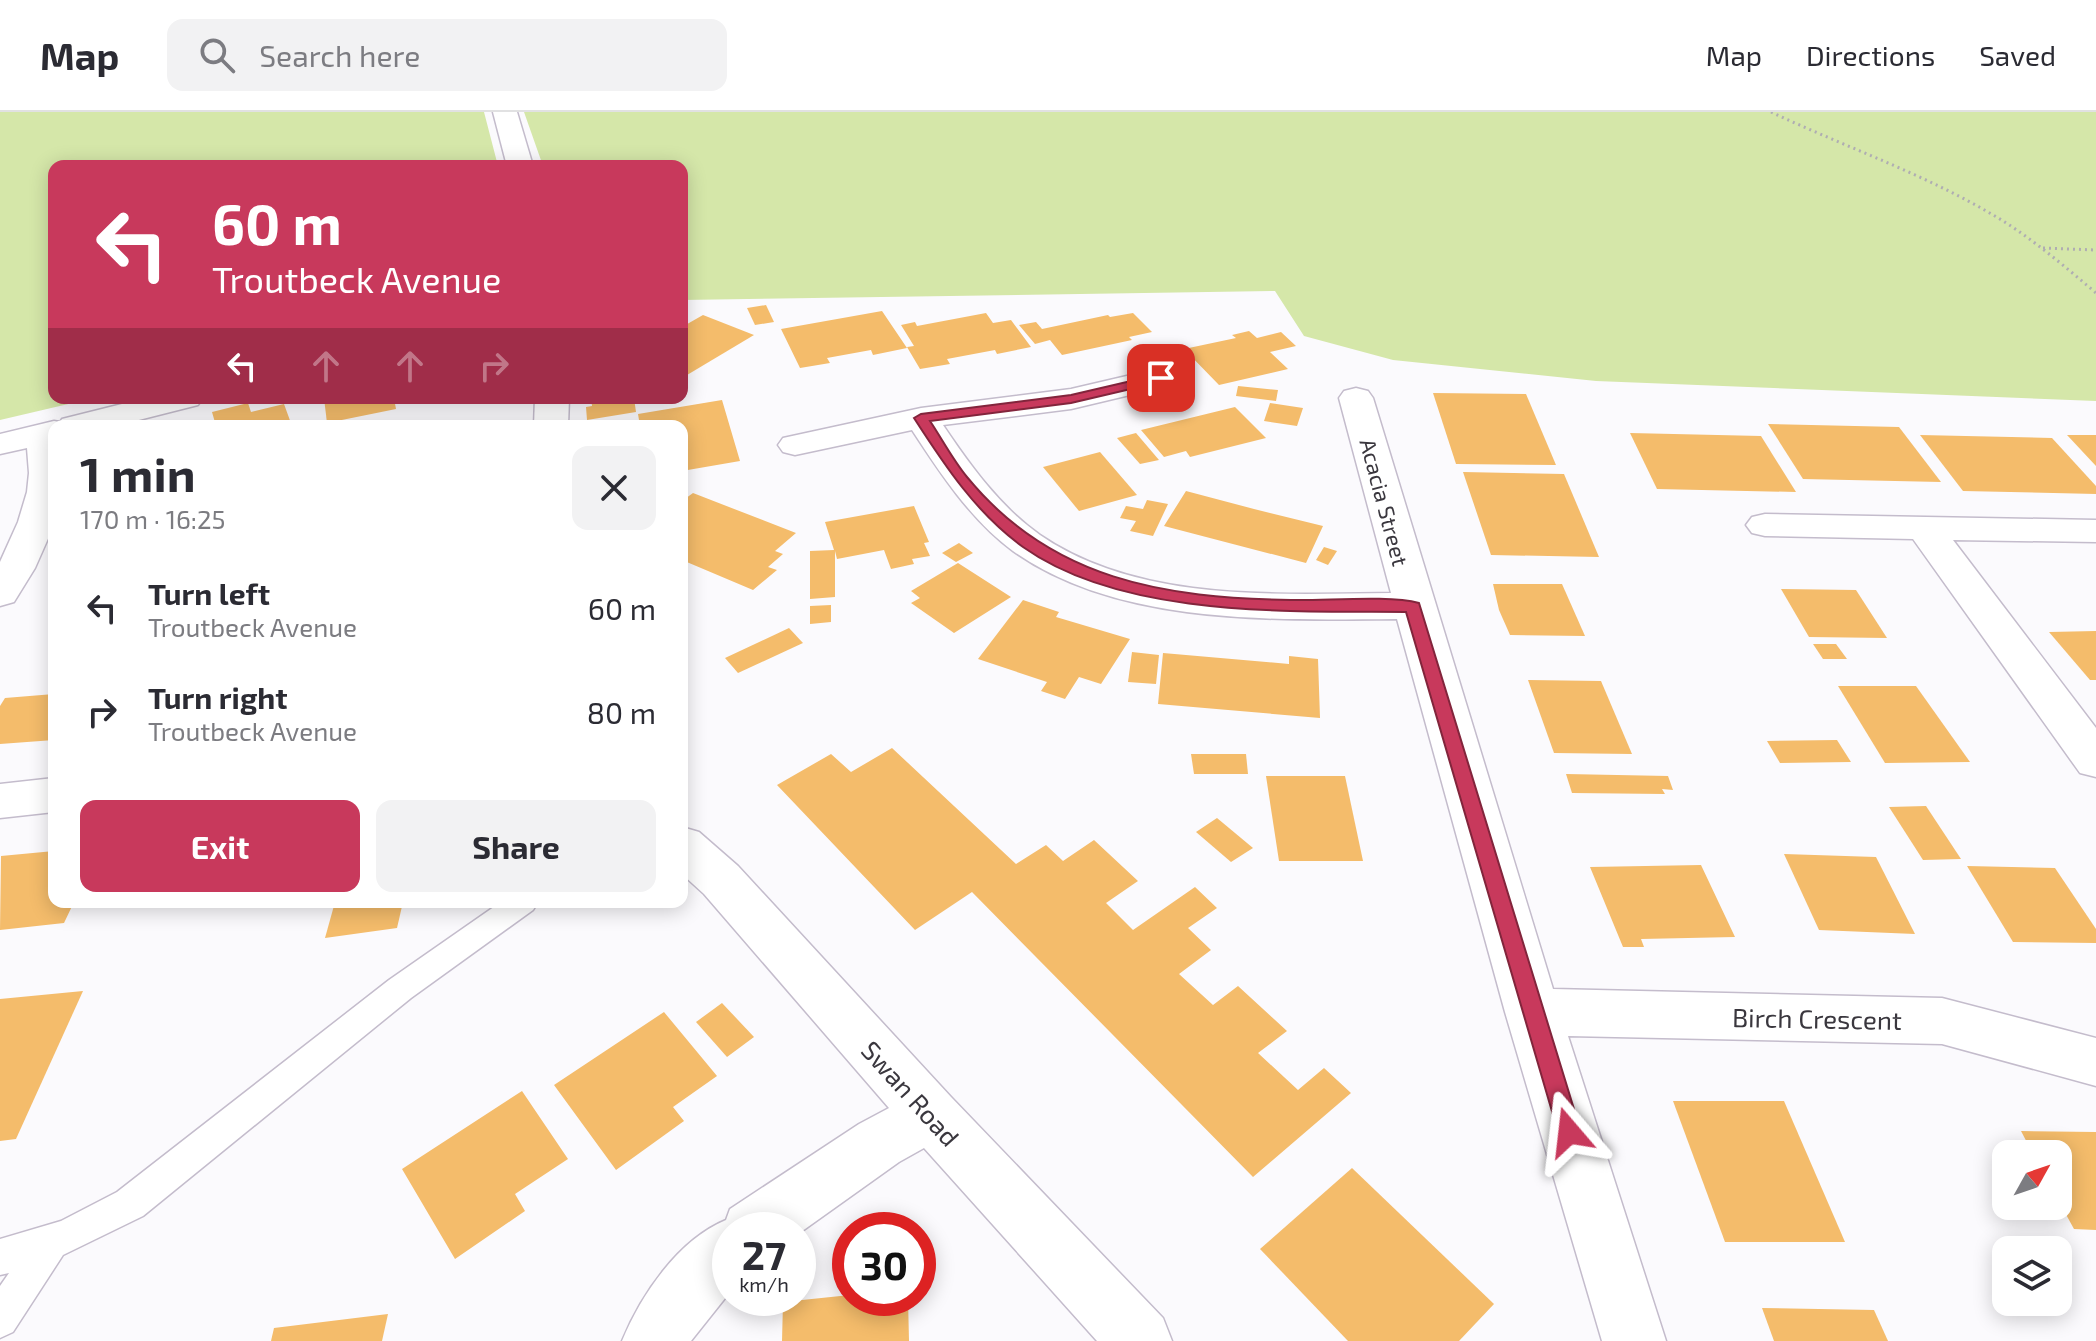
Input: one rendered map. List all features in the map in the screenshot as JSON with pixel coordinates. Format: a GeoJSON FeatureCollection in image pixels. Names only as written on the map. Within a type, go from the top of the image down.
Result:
{"type":"FeatureCollection","features":[{"type":"Feature","properties":{"kind":"street"},"geometry":{"type":"LineString","coordinates":[[505,112],[518,160]]}},
{"type":"Feature","properties":{"kind":"street"},"geometry":{"type":"LineString","coordinates":[[795,445],[921,418],[1071,399],[1161,378]]}},
{"type":"Feature","properties":{"kind":"street","name":"Acacia Street"},"geometry":{"type":"LineString","coordinates":[[1356,398],[1413,606],[1532,1012],[1634,1341]]}},
{"type":"Feature","properties":{"kind":"street"},"geometry":{"type":"LineString","coordinates":[[97,420],[162,404]]}},
{"type":"Feature","properties":{"kind":"street"},"geometry":{"type":"LineString","coordinates":[[921,418],[961,479],[993,514],[1046,555],[1092,576],[1128,587],[1218,601],[1288,606],[1413,606]]}},
{"type":"Feature","properties":{"kind":"street"},"geometry":{"type":"LineString","coordinates":[[0,444],[48,432]]}},
{"type":"Feature","properties":{"kind":"street"},"geometry":{"type":"LineString","coordinates":[[0,593],[9,581],[38,515],[48,471]]}},
{"type":"Feature","properties":{"kind":"street"},"geometry":{"type":"LineString","coordinates":[[1765,525],[2096,531]]}},
{"type":"Feature","properties":{"kind":"street"},"geometry":{"type":"LineString","coordinates":[[1923,526],[2096,761]]}},
{"type":"Feature","properties":{"kind":"street"},"geometry":{"type":"LineString","coordinates":[[0,801],[48,796]]}},
{"type":"Feature","properties":{"kind":"street","name":"Swan Road"},"geometry":{"type":"LineString","coordinates":[[688,850],[721,880],[931,1115],[1140,1341]]}},
{"type":"Feature","properties":{"kind":"street","name":"Birch Crescent"},"geometry":{"type":"LineString","coordinates":[[1532,1012],[1942,1021],[2096,1062]]}},
{"type":"Feature","properties":{"kind":"street"},"geometry":{"type":"LineString","coordinates":[[778,1212],[879,1143],[931,1115]]}},
{"type":"Feature","properties":{"kind":"street"},"geometry":{"type":"LineString","coordinates":[[654,1341],[668,1315],[712,1265]]}},
{"type":"Feature","properties":{"kind":"lane"},"geometry":{"type":"LineString","coordinates":[[0,1257],[49,1246],[93,1226],[130,1204],[400,989],[515,908]]}},
{"type":"Feature","properties":{"kind":"lane"},"geometry":{"type":"LineString","coordinates":[[0,1319],[49,1246]]}},
{"type":"Feature","properties":{"kind":"path"},"geometry":{"type":"LineString","coordinates":[[1771,112],[1988,211],[2042,248],[2096,293]]}},
{"type":"Feature","properties":{"kind":"path"},"geometry":{"type":"LineString","coordinates":[[2042,248],[2096,250]]}},
{"type":"Feature","properties":{"kind":"green space"},"geometry":{"type":"Polygon","coordinates":[[[0,112],[484,112],[496,160],[48,160],[48,404],[68,404],[0,420],[0,112]]]}},
{"type":"Feature","properties":{"kind":"green space"},"geometry":{"type":"Polygon","coordinates":[[[524,112],[2096,112],[2096,401],[1596,381],[1393,360],[1304,336],[1275,291],[688,300],[688,160],[541,160],[524,112]]]}},
{"type":"Feature","properties":{"kind":"building"},"geometry":{"type":"Polygon","coordinates":[[[766,305],[774,322],[755,325],[747,308],[766,305]]]}},
{"type":"Feature","properties":{"kind":"building"},"geometry":{"type":"Polygon","coordinates":[[[882,311],[907,348],[873,355],[871,350],[827,358],[830,363],[800,368],[781,329],[882,311]]]}},
{"type":"Feature","properties":{"kind":"building"},"geometry":{"type":"Polygon","coordinates":[[[986,313],[993,323],[1011,320],[1031,347],[947,359],[950,364],[920,369],[907,347],[914,346],[901,325],[915,322],[917,326],[986,313]]]}},
{"type":"Feature","properties":{"kind":"building"},"geometry":{"type":"Polygon","coordinates":[[[1133,313],[1152,332],[1129,337],[1132,340],[1062,355],[1050,340],[1035,344],[1019,325],[1036,322],[1042,329],[1133,313]]]}},
{"type":"Feature","properties":{"kind":"building"},"geometry":{"type":"Polygon","coordinates":[[[703,315],[754,335],[688,374],[688,324],[703,315]]]}},
{"type":"Feature","properties":{"kind":"building"},"geometry":{"type":"Polygon","coordinates":[[[1249,331],[1257,338],[1281,332],[1296,346],[1270,352],[1288,369],[1219,385],[1184,349],[1236,338],[1232,335],[1249,331]]]}},
{"type":"Feature","properties":{"kind":"building"},"geometry":{"type":"Polygon","coordinates":[[[1238,386],[1278,390],[1276,401],[1236,396],[1238,386]]]}},
{"type":"Feature","properties":{"kind":"building"},"geometry":{"type":"Polygon","coordinates":[[[1433,393],[1526,394],[1556,465],[1456,464],[1433,393]]]}},
{"type":"Feature","properties":{"kind":"building"},"geometry":{"type":"Polygon","coordinates":[[[722,400],[740,461],[688,470],[688,420],[639,420],[638,414],[722,400]]]}},
{"type":"Feature","properties":{"kind":"building"},"geometry":{"type":"Polygon","coordinates":[[[1270,403],[1303,408],[1297,426],[1264,421],[1270,403]]]}},
{"type":"Feature","properties":{"kind":"building"},"geometry":{"type":"Polygon","coordinates":[[[244,404],[248,404],[251,412],[284,404],[290,420],[214,420],[212,412],[244,404]]]}},
{"type":"Feature","properties":{"kind":"building"},"geometry":{"type":"Polygon","coordinates":[[[325,404],[395,404],[396,409],[327,420],[325,404]]]}},
{"type":"Feature","properties":{"kind":"building"},"geometry":{"type":"Polygon","coordinates":[[[635,404],[636,412],[587,420],[586,407],[635,404]]]}},
{"type":"Feature","properties":{"kind":"building"},"geometry":{"type":"Polygon","coordinates":[[[1235,407],[1266,438],[1190,457],[1186,451],[1164,457],[1141,430],[1235,407]]]}},
{"type":"Feature","properties":{"kind":"building"},"geometry":{"type":"Polygon","coordinates":[[[1768,424],[1899,427],[1941,482],[1803,479],[1768,424]]]}},
{"type":"Feature","properties":{"kind":"building"},"geometry":{"type":"Polygon","coordinates":[[[1136,433],[1159,460],[1140,464],[1117,438],[1136,433]]]}},
{"type":"Feature","properties":{"kind":"building"},"geometry":{"type":"Polygon","coordinates":[[[1630,433],[1761,436],[1796,492],[1657,489],[1630,433]]]}},
{"type":"Feature","properties":{"kind":"building"},"geometry":{"type":"Polygon","coordinates":[[[1920,435],[2052,438],[2096,486],[2096,494],[1963,491],[1920,435]]]}},
{"type":"Feature","properties":{"kind":"building"},"geometry":{"type":"Polygon","coordinates":[[[2067,435],[2096,435],[2096,466],[2067,435]]]}},
{"type":"Feature","properties":{"kind":"building"},"geometry":{"type":"Polygon","coordinates":[[[1100,452],[1137,495],[1079,511],[1043,467],[1100,452]]]}},
{"type":"Feature","properties":{"kind":"building"},"geometry":{"type":"Polygon","coordinates":[[[1463,472],[1564,474],[1599,557],[1491,555],[1463,472]]]}},
{"type":"Feature","properties":{"kind":"building"},"geometry":{"type":"Polygon","coordinates":[[[1186,491],[1323,526],[1306,563],[1164,526],[1186,491]]]}},
{"type":"Feature","properties":{"kind":"building"},"geometry":{"type":"Polygon","coordinates":[[[693,493],[796,533],[775,551],[783,554],[768,567],[777,570],[753,590],[688,563],[688,497],[693,493]]]}},
{"type":"Feature","properties":{"kind":"building"},"geometry":{"type":"Polygon","coordinates":[[[1147,500],[1168,504],[1153,536],[1130,531],[1136,521],[1120,518],[1126,506],[1143,509],[1147,500]]]}},
{"type":"Feature","properties":{"kind":"building"},"geometry":{"type":"Polygon","coordinates":[[[914,506],[929,542],[924,543],[930,556],[912,559],[914,564],[891,569],[884,550],[837,559],[835,551],[835,597],[810,599],[810,551],[834,550],[825,522],[914,506]]]}},
{"type":"Feature","properties":{"kind":"building"},"geometry":{"type":"Polygon","coordinates":[[[959,543],[973,553],[956,562],[942,553],[959,543]]]}},
{"type":"Feature","properties":{"kind":"building"},"geometry":{"type":"Polygon","coordinates":[[[1324,547],[1337,551],[1328,565],[1316,560],[1324,547]]]}},
{"type":"Feature","properties":{"kind":"building"},"geometry":{"type":"Polygon","coordinates":[[[958,563],[1011,597],[954,633],[911,603],[920,598],[911,591],[958,563]]]}},
{"type":"Feature","properties":{"kind":"building"},"geometry":{"type":"Polygon","coordinates":[[[1493,584],[1562,584],[1585,636],[1510,635],[1499,610],[1493,584]]]}},
{"type":"Feature","properties":{"kind":"building"},"geometry":{"type":"Polygon","coordinates":[[[1781,589],[1856,590],[1887,638],[1809,637],[1781,589]]]}},
{"type":"Feature","properties":{"kind":"building"},"geometry":{"type":"Polygon","coordinates":[[[1023,600],[1059,612],[1056,617],[1130,639],[1101,684],[1079,677],[1065,699],[1041,691],[1047,682],[978,659],[1023,600]]]}},
{"type":"Feature","properties":{"kind":"building"},"geometry":{"type":"Polygon","coordinates":[[[831,605],[831,622],[810,624],[810,606],[831,605]]]}},
{"type":"Feature","properties":{"kind":"building"},"geometry":{"type":"Polygon","coordinates":[[[789,628],[803,643],[738,673],[725,658],[789,628]]]}},
{"type":"Feature","properties":{"kind":"building"},"geometry":{"type":"Polygon","coordinates":[[[2096,631],[2096,680],[2090,680],[2049,632],[2096,631]]]}},
{"type":"Feature","properties":{"kind":"building"},"geometry":{"type":"Polygon","coordinates":[[[1813,644],[1836,644],[1847,659],[1823,659],[1813,644]]]}},
{"type":"Feature","properties":{"kind":"building"},"geometry":{"type":"Polygon","coordinates":[[[1132,652],[1159,655],[1156,684],[1128,682],[1132,652]]]}},
{"type":"Feature","properties":{"kind":"building"},"geometry":{"type":"Polygon","coordinates":[[[1163,653],[1289,664],[1289,656],[1318,659],[1320,718],[1158,704],[1163,653]]]}},
{"type":"Feature","properties":{"kind":"building"},"geometry":{"type":"Polygon","coordinates":[[[1528,680],[1601,681],[1632,754],[1554,753],[1528,680]]]}},
{"type":"Feature","properties":{"kind":"building"},"geometry":{"type":"Polygon","coordinates":[[[1838,686],[1916,686],[1970,762],[1885,763],[1838,686]]]}},
{"type":"Feature","properties":{"kind":"building"},"geometry":{"type":"Polygon","coordinates":[[[48,694],[48,740],[0,744],[0,706],[5,698],[48,694]]]}},
{"type":"Feature","properties":{"kind":"building"},"geometry":{"type":"Polygon","coordinates":[[[1837,740],[1851,762],[1780,763],[1767,741],[1837,740]]]}},
{"type":"Feature","properties":{"kind":"building"},"geometry":{"type":"Polygon","coordinates":[[[892,748],[1016,864],[1046,845],[1063,861],[1094,840],[1138,881],[1106,903],[1133,930],[1195,887],[1217,908],[1188,928],[1211,950],[1179,974],[1213,1005],[1238,986],[1287,1031],[1258,1053],[1298,1090],[1324,1068],[1351,1093],[1253,1177],[972,892],[915,930],[777,785],[831,754],[851,772],[892,748]]]}},
{"type":"Feature","properties":{"kind":"building"},"geometry":{"type":"Polygon","coordinates":[[[1191,754],[1246,754],[1248,774],[1194,774],[1191,754]]]}},
{"type":"Feature","properties":{"kind":"building"},"geometry":{"type":"Polygon","coordinates":[[[1566,774],[1668,776],[1673,790],[1662,789],[1665,794],[1572,793],[1566,774]]]}},
{"type":"Feature","properties":{"kind":"building"},"geometry":{"type":"Polygon","coordinates":[[[1266,776],[1345,776],[1363,861],[1279,861],[1266,776]]]}},
{"type":"Feature","properties":{"kind":"building"},"geometry":{"type":"Polygon","coordinates":[[[1926,806],[1961,859],[1923,860],[1889,807],[1926,806]]]}},
{"type":"Feature","properties":{"kind":"building"},"geometry":{"type":"Polygon","coordinates":[[[1217,818],[1253,848],[1231,862],[1196,832],[1217,818]]]}},
{"type":"Feature","properties":{"kind":"building"},"geometry":{"type":"Polygon","coordinates":[[[48,852],[48,908],[71,908],[64,923],[0,930],[1,856],[48,852]]]}},
{"type":"Feature","properties":{"kind":"building"},"geometry":{"type":"Polygon","coordinates":[[[1784,854],[1876,857],[1915,934],[1819,930],[1784,854]]]}},
{"type":"Feature","properties":{"kind":"building"},"geometry":{"type":"Polygon","coordinates":[[[1701,865],[1735,937],[1641,939],[1644,947],[1623,947],[1590,867],[1701,865]]]}},
{"type":"Feature","properties":{"kind":"building"},"geometry":{"type":"Polygon","coordinates":[[[1967,866],[2055,868],[2096,929],[2096,943],[2013,942],[1967,866]]]}},
{"type":"Feature","properties":{"kind":"building"},"geometry":{"type":"Polygon","coordinates":[[[333,908],[402,908],[397,928],[325,938],[333,908]]]}},
{"type":"Feature","properties":{"kind":"building"},"geometry":{"type":"Polygon","coordinates":[[[83,991],[16,1139],[0,1141],[0,999],[83,991]]]}},
{"type":"Feature","properties":{"kind":"building"},"geometry":{"type":"Polygon","coordinates":[[[722,1003],[754,1037],[727,1057],[696,1022],[722,1003]]]}},
{"type":"Feature","properties":{"kind":"building"},"geometry":{"type":"Polygon","coordinates":[[[664,1012],[717,1076],[673,1107],[684,1121],[616,1170],[554,1085],[664,1012]]]}},
{"type":"Feature","properties":{"kind":"building"},"geometry":{"type":"Polygon","coordinates":[[[522,1091],[568,1159],[515,1194],[525,1211],[455,1259],[402,1169],[522,1091]]]}},
{"type":"Feature","properties":{"kind":"building"},"geometry":{"type":"Polygon","coordinates":[[[1673,1101],[1784,1101],[1845,1242],[1725,1242],[1673,1101]]]}},
{"type":"Feature","properties":{"kind":"building"},"geometry":{"type":"Polygon","coordinates":[[[2021,1131],[2096,1132],[2096,1230],[2074,1229],[2069,1220],[2072,1220],[2072,1140],[2026,1140],[2021,1131]]]}},
{"type":"Feature","properties":{"kind":"building"},"geometry":{"type":"Polygon","coordinates":[[[1352,1168],[1494,1304],[1459,1341],[1348,1341],[1260,1249],[1352,1168]]]}},
{"type":"Feature","properties":{"kind":"building"},"geometry":{"type":"Polygon","coordinates":[[[832,1297],[832,1316],[908,1316],[909,1341],[782,1341],[783,1316],[816,1316],[816,1299],[832,1297]]]}},
{"type":"Feature","properties":{"kind":"building"},"geometry":{"type":"Polygon","coordinates":[[[1762,1308],[1874,1310],[1888,1341],[1774,1341],[1762,1308]]]}},
{"type":"Feature","properties":{"kind":"building"},"geometry":{"type":"Polygon","coordinates":[[[388,1314],[382,1341],[271,1341],[274,1328],[388,1314]]]}},
{"type":"Feature","properties":{"kind":"route"},"geometry":{"type":"LineString","coordinates":[[1161,378],[1071,399],[921,418],[961,479],[993,514],[1055,561],[1092,576],[1128,587],[1218,601],[1288,606],[1413,606],[1569,1132]]}}]}
